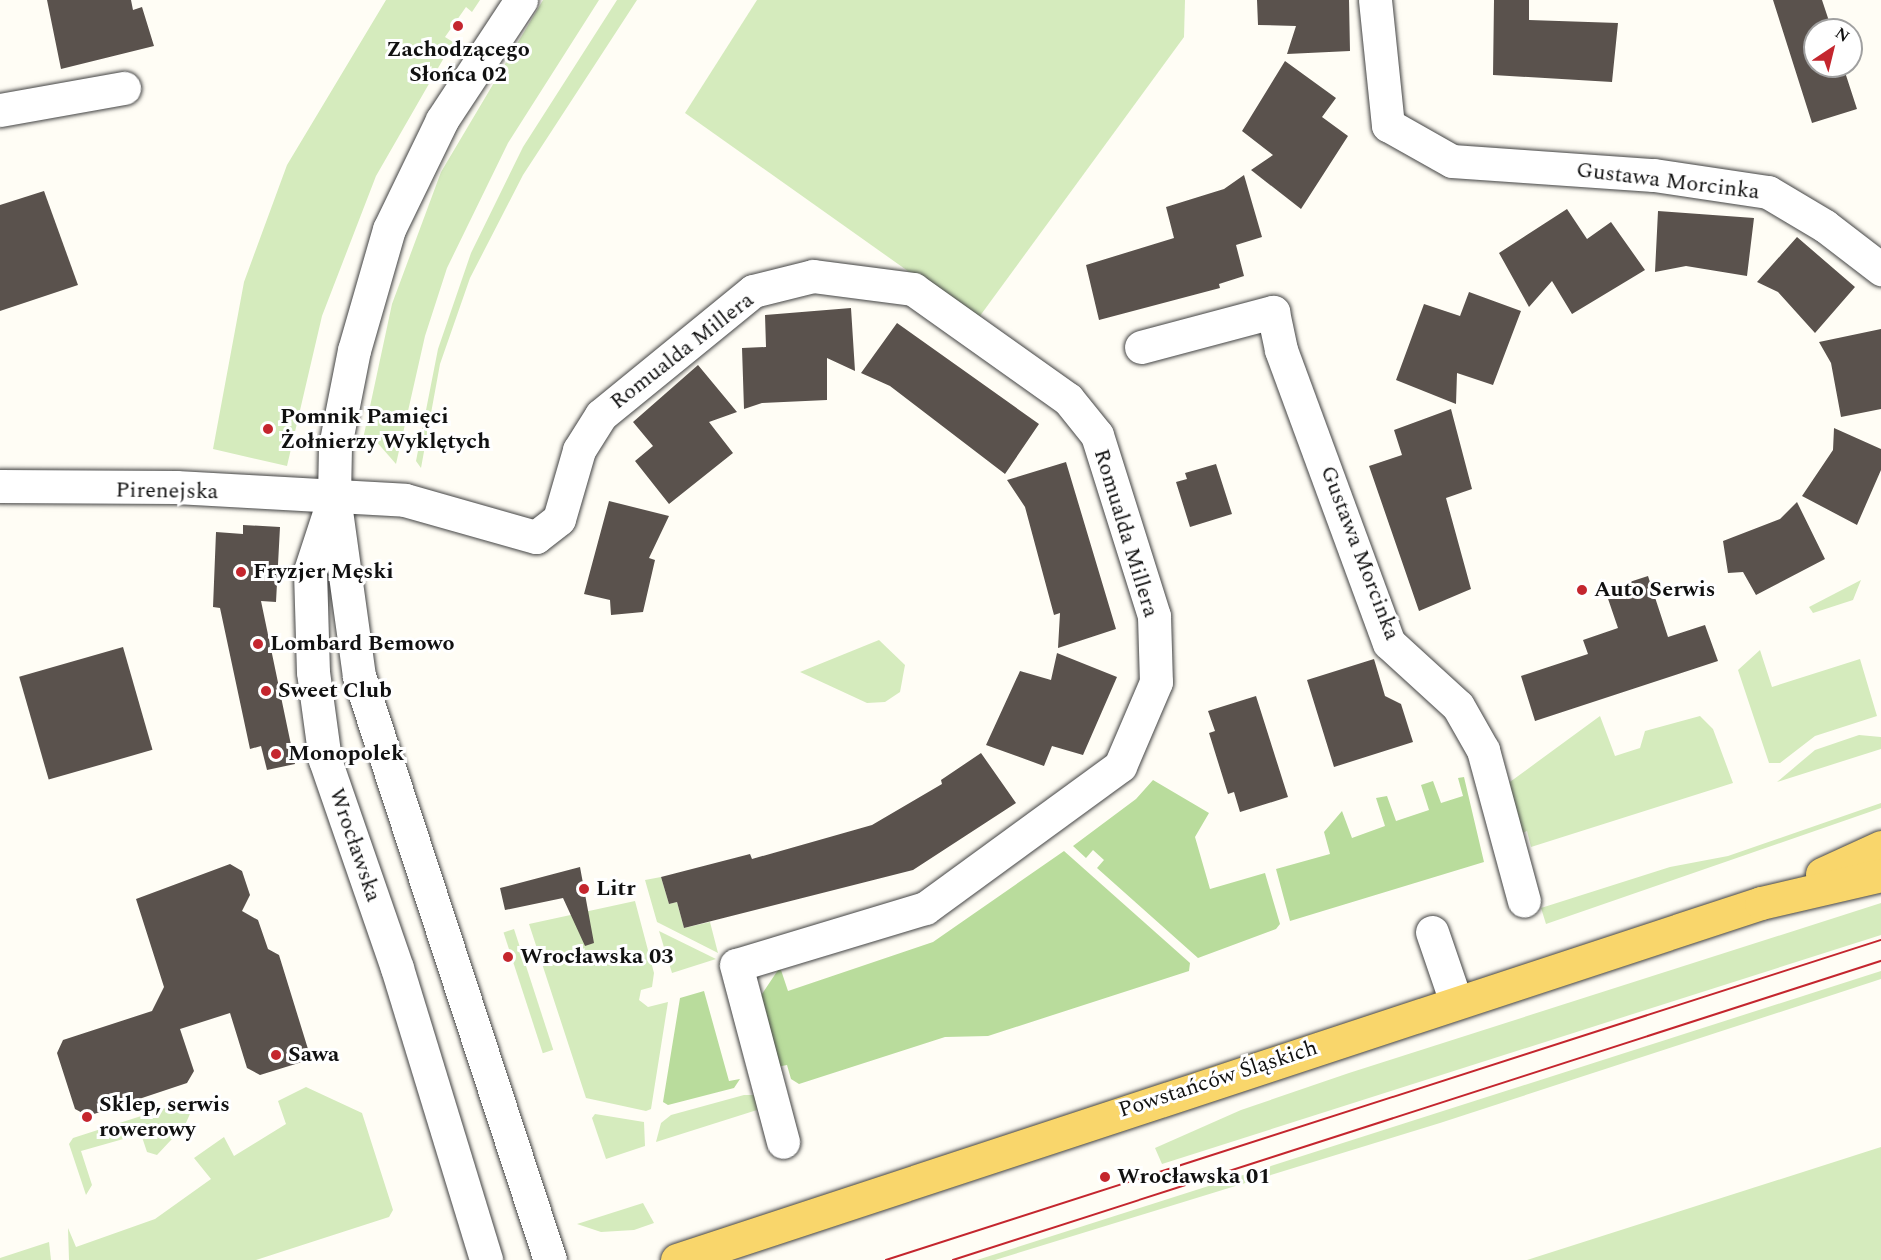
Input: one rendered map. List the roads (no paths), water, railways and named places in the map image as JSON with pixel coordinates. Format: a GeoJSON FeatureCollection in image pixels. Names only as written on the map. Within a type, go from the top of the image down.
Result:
{"type":"FeatureCollection","features":[{"type":"Feature","properties":{"kind":"main road","name":"Powstańców Śląskich"},"geometry":{"type":"LineString","coordinates":[[1761,903],[1881,847]]}},
{"type":"Feature","properties":{"kind":"main road","name":"Powstańców Śląskich"},"geometry":{"type":"LineString","coordinates":[[677,1260],[1761,903],[1881,875]]}},
{"type":"Feature","properties":{"kind":"street"},"geometry":{"type":"LineString","coordinates":[[521,0],[442,120],[388,229],[350,372],[335,446],[334,496],[358,676],[550,1260]]}},
{"type":"Feature","properties":{"kind":"street","name":"Gustawa Morcinka"},"geometry":{"type":"LineString","coordinates":[[1375,0],[1388,125],[1452,161],[1654,175],[1768,192],[1825,226],[1881,269]]}},
{"type":"Feature","properties":{"kind":"street"},"geometry":{"type":"LineString","coordinates":[[0,110],[124,88]]}},
{"type":"Feature","properties":{"kind":"street","name":"Romualda Millera"},"geometry":{"type":"LineString","coordinates":[[334,496],[405,500],[536,537],[559,519],[579,450],[601,415],[753,291],[813,276],[913,289],[1068,399],[1097,435],[1154,616],[1156,682],[1125,759],[1096,788],[925,908],[736,965],[783,1142]]}},
{"type":"Feature","properties":{"kind":"street","name":"Gustawa Morcinka"},"geometry":{"type":"LineString","coordinates":[[1141,347],[1273,312],[1281,350],[1389,643],[1458,706],[1483,750],[1524,901]]}},
{"type":"Feature","properties":{"kind":"street","name":"Pirenejska"},"geometry":{"type":"LineString","coordinates":[[0,486],[334,496]]}},
{"type":"Feature","properties":{"kind":"street","name":"Wrocławska"},"geometry":{"type":"LineString","coordinates":[[334,496],[310,571],[312,672],[325,760],[393,957],[486,1260]]}},
{"type":"Feature","properties":{"kind":"street"},"geometry":{"type":"LineString","coordinates":[[1432,932],[1456,1002]]}},
{"type":"Feature","properties":{"kind":"tram line"},"geometry":{"type":"LineString","coordinates":[[886,1260],[1881,940]]}},
{"type":"Feature","properties":{"kind":"tram line"},"geometry":{"type":"LineString","coordinates":[[953,1260],[1881,961]]}},
{"type":"Feature","properties":{"kind":"place","name":"Zachodzącego Słońca 02"},"geometry":{"type":"Point","coordinates":[458,26]}},
{"type":"Feature","properties":{"kind":"place","name":"Pomnik Pamięci Żołnierzy Wyklętych"},"geometry":{"type":"Point","coordinates":[268,429]}},
{"type":"Feature","properties":{"kind":"place","name":"Fryzjer Męski"},"geometry":{"type":"Point","coordinates":[241,572]}},
{"type":"Feature","properties":{"kind":"place","name":"Auto Serwis"},"geometry":{"type":"Point","coordinates":[1582,590]}},
{"type":"Feature","properties":{"kind":"place","name":"Lombard Bemowo"},"geometry":{"type":"Point","coordinates":[258,644]}},
{"type":"Feature","properties":{"kind":"place","name":"Sweet Club"},"geometry":{"type":"Point","coordinates":[266,691]}},
{"type":"Feature","properties":{"kind":"place","name":"Monopolek"},"geometry":{"type":"Point","coordinates":[276,754]}},
{"type":"Feature","properties":{"kind":"place","name":"Litr"},"geometry":{"type":"Point","coordinates":[584,889]}},
{"type":"Feature","properties":{"kind":"place","name":"Wrocławska 03"},"geometry":{"type":"Point","coordinates":[508,957]}},
{"type":"Feature","properties":{"kind":"place","name":"Sawa"},"geometry":{"type":"Point","coordinates":[276,1055]}},
{"type":"Feature","properties":{"kind":"place","name":"Sklep, serwis rowerowy"},"geometry":{"type":"Point","coordinates":[87,1117]}},
{"type":"Feature","properties":{"kind":"place","name":"Wrocławska 01"},"geometry":{"type":"Point","coordinates":[1105,1177]}}]}
